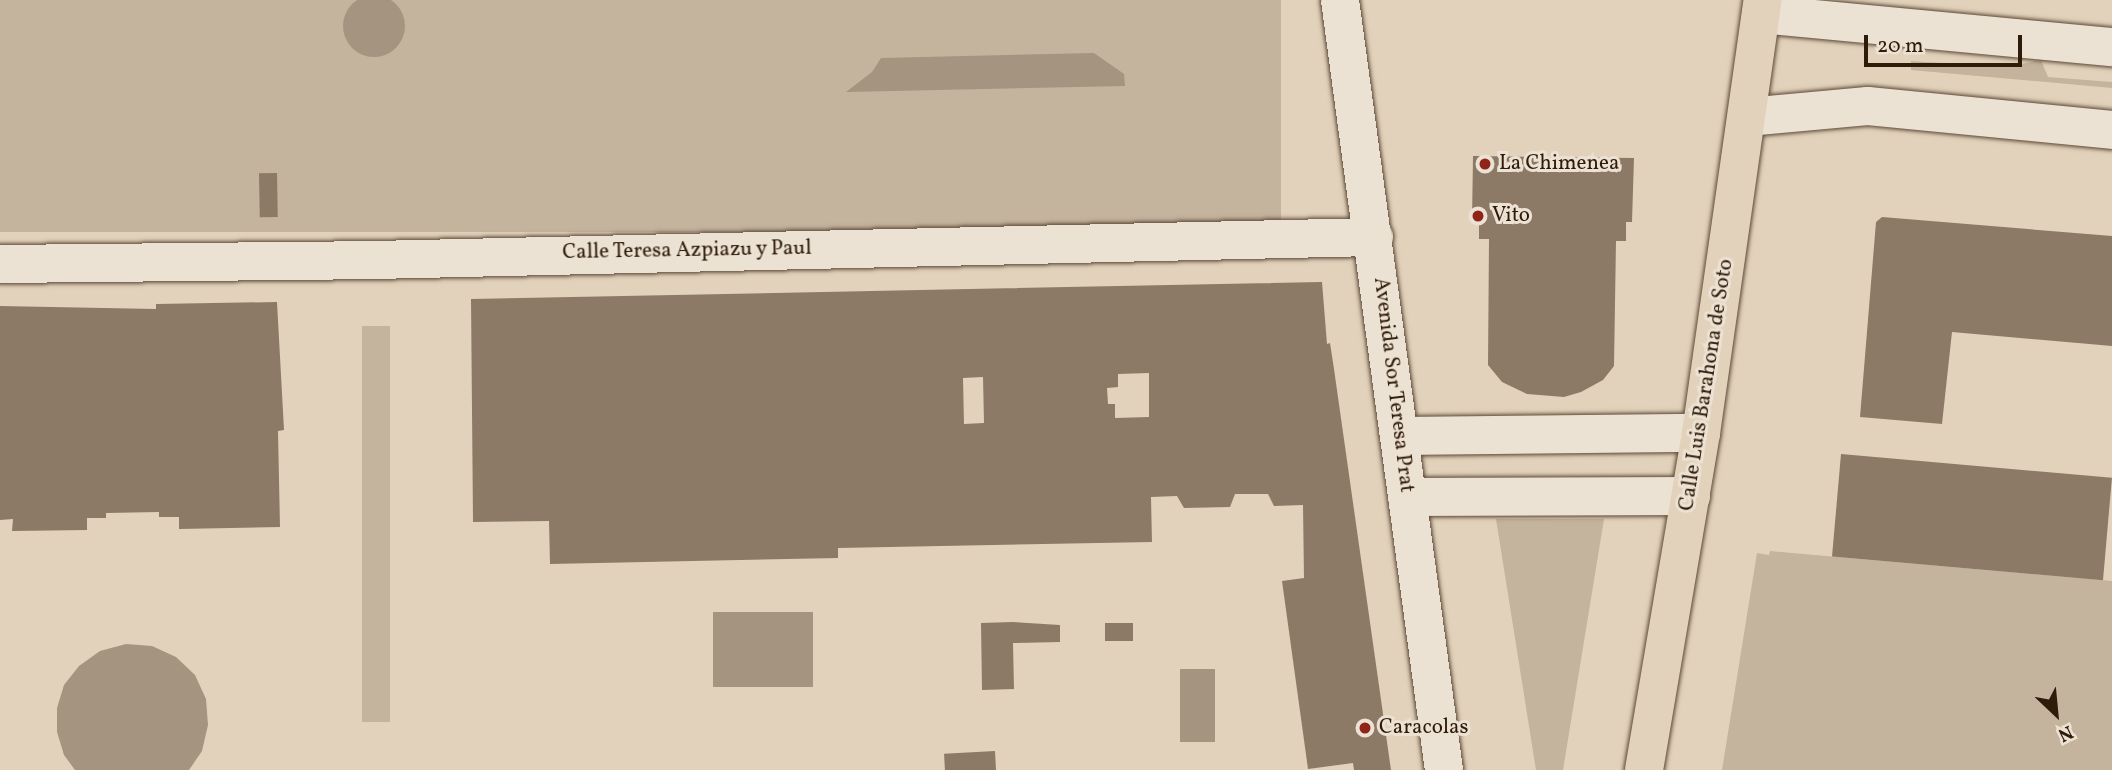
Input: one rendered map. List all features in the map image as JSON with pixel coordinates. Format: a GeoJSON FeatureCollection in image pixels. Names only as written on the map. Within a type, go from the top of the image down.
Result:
{"type":"FeatureCollection","features":[{"type":"Feature","properties":{"kind":"main road","name":"Calle Luis Barahona de Soto"},"geometry":{"type":"LineString","coordinates":[[1644,770],[1701,433],[1762,7]]}},
{"type":"Feature","properties":{"kind":"street","name":"Avenida Sor Teresa Prat"},"geometry":{"type":"LineString","coordinates":[[1340,0],[1444,770]]}},
{"type":"Feature","properties":{"kind":"street"},"geometry":{"type":"LineString","coordinates":[[1762,7],[2112,47]]}},
{"type":"Feature","properties":{"kind":"street"},"geometry":{"type":"LineString","coordinates":[[1747,117],[1868,106],[2112,130]]}},
{"type":"Feature","properties":{"kind":"street","name":"Calle Teresa Azpiazu y Paul"},"geometry":{"type":"LineString","coordinates":[[0,264],[375,260],[1374,237]]}},
{"type":"Feature","properties":{"kind":"street"},"geometry":{"type":"LineString","coordinates":[[1399,436],[1701,433]]}},
{"type":"Feature","properties":{"kind":"street"},"geometry":{"type":"LineString","coordinates":[[1408,497],[1691,496]]}},
{"type":"Feature","properties":{"kind":"shaded area"},"geometry":{"type":"Polygon","coordinates":[[[374,-5],[396,4],[405,26],[396,48],[374,57],[352,48],[343,26],[352,4],[374,-5]]]}},
{"type":"Feature","properties":{"kind":"shaded area"},"geometry":{"type":"Polygon","coordinates":[[[0,0],[1281,0],[1281,232],[0,232],[0,0]]]}},
{"type":"Feature","properties":{"kind":"shaded area"},"geometry":{"type":"Polygon","coordinates":[[[1094,53],[1124,74],[1125,86],[846,92],[872,72],[881,58],[1094,53]]]}},
{"type":"Feature","properties":{"kind":"shaded area"},"geometry":{"type":"Polygon","coordinates":[[[2041,60],[2048,77],[2112,82],[2112,88],[1911,70],[1911,61],[2006,67],[2041,60]]]}},
{"type":"Feature","properties":{"kind":"shaded area"},"geometry":{"type":"Polygon","coordinates":[[[362,326],[390,326],[390,722],[362,722],[362,326]]]}},
{"type":"Feature","properties":{"kind":"shaded area"},"geometry":{"type":"Polygon","coordinates":[[[1496,519],[1604,519],[1563,770],[1536,770],[1496,519]]]}},
{"type":"Feature","properties":{"kind":"shaded area"},"geometry":{"type":"Polygon","coordinates":[[[1770,551],[2112,581],[2112,770],[1722,770],[1757,553],[1769,555],[1770,551]]]}},
{"type":"Feature","properties":{"kind":"shaded area"},"geometry":{"type":"Polygon","coordinates":[[[713,612],[813,612],[813,687],[713,687],[713,612]]]}},
{"type":"Feature","properties":{"kind":"shaded area"},"geometry":{"type":"Polygon","coordinates":[[[126,644],[152,646],[176,657],[195,675],[206,699],[208,725],[202,751],[189,770],[75,770],[64,755],[57,732],[57,708],[64,685],[79,666],[100,651],[126,644]]]}},
{"type":"Feature","properties":{"kind":"shaded area"},"geometry":{"type":"Polygon","coordinates":[[[1180,669],[1215,669],[1215,742],[1180,742],[1180,669]]]}},
{"type":"Feature","properties":{"kind":"building"},"geometry":{"type":"Polygon","coordinates":[[[1473,156],[1634,158],[1632,222],[1626,222],[1626,241],[1616,241],[1614,366],[1603,380],[1581,392],[1564,397],[1527,394],[1502,382],[1488,365],[1489,239],[1479,239],[1479,220],[1472,220],[1473,156]]]}},
{"type":"Feature","properties":{"kind":"building"},"geometry":{"type":"Polygon","coordinates":[[[259,173],[277,173],[278,217],[260,217],[259,173]]]}},
{"type":"Feature","properties":{"kind":"building"},"geometry":{"type":"Polygon","coordinates":[[[1882,217],[2112,236],[2112,346],[1952,332],[1942,424],[1860,417],[1876,222],[1882,217]]]}},
{"type":"Feature","properties":{"kind":"building"},"geometry":{"type":"Polygon","coordinates":[[[1322,282],[1327,344],[1330,343],[1334,369],[1391,770],[1354,770],[1353,763],[1308,769],[1282,581],[1304,578],[1303,505],[1274,506],[1268,494],[1235,494],[1230,507],[1184,508],[1177,496],[1151,497],[1152,542],[838,548],[838,558],[550,564],[549,521],[473,522],[471,299],[1322,282]],[[1149,373],[1118,374],[1118,387],[1107,388],[1108,404],[1115,404],[1115,418],[1149,417],[1149,373]],[[983,377],[963,378],[964,424],[984,423],[983,377]]]}},
{"type":"Feature","properties":{"kind":"building"},"geometry":{"type":"Polygon","coordinates":[[[277,302],[284,430],[278,431],[280,527],[179,529],[179,517],[159,517],[159,512],[106,513],[106,518],[87,518],[87,530],[12,531],[13,519],[0,520],[0,306],[156,309],[156,304],[277,302]]]}},
{"type":"Feature","properties":{"kind":"building"},"geometry":{"type":"Polygon","coordinates":[[[1841,454],[2112,478],[2103,580],[1832,557],[1841,454]]]}},
{"type":"Feature","properties":{"kind":"building"},"geometry":{"type":"Polygon","coordinates":[[[981,623],[1060,625],[1060,642],[1013,643],[1014,689],[982,690],[981,623]]]}},
{"type":"Feature","properties":{"kind":"building"},"geometry":{"type":"Polygon","coordinates":[[[1105,623],[1133,623],[1133,641],[1105,641],[1105,623]]]}},
{"type":"Feature","properties":{"kind":"building"},"geometry":{"type":"Polygon","coordinates":[[[995,751],[996,770],[945,770],[944,754],[995,751]]]}},
{"type":"Feature","properties":{"kind":"place","name":"La Chimenea"},"geometry":{"type":"Point","coordinates":[1485,164]}},
{"type":"Feature","properties":{"kind":"place","name":"Vito"},"geometry":{"type":"Point","coordinates":[1478,216]}},
{"type":"Feature","properties":{"kind":"place","name":"Caracolas"},"geometry":{"type":"Point","coordinates":[1365,728]}}]}
